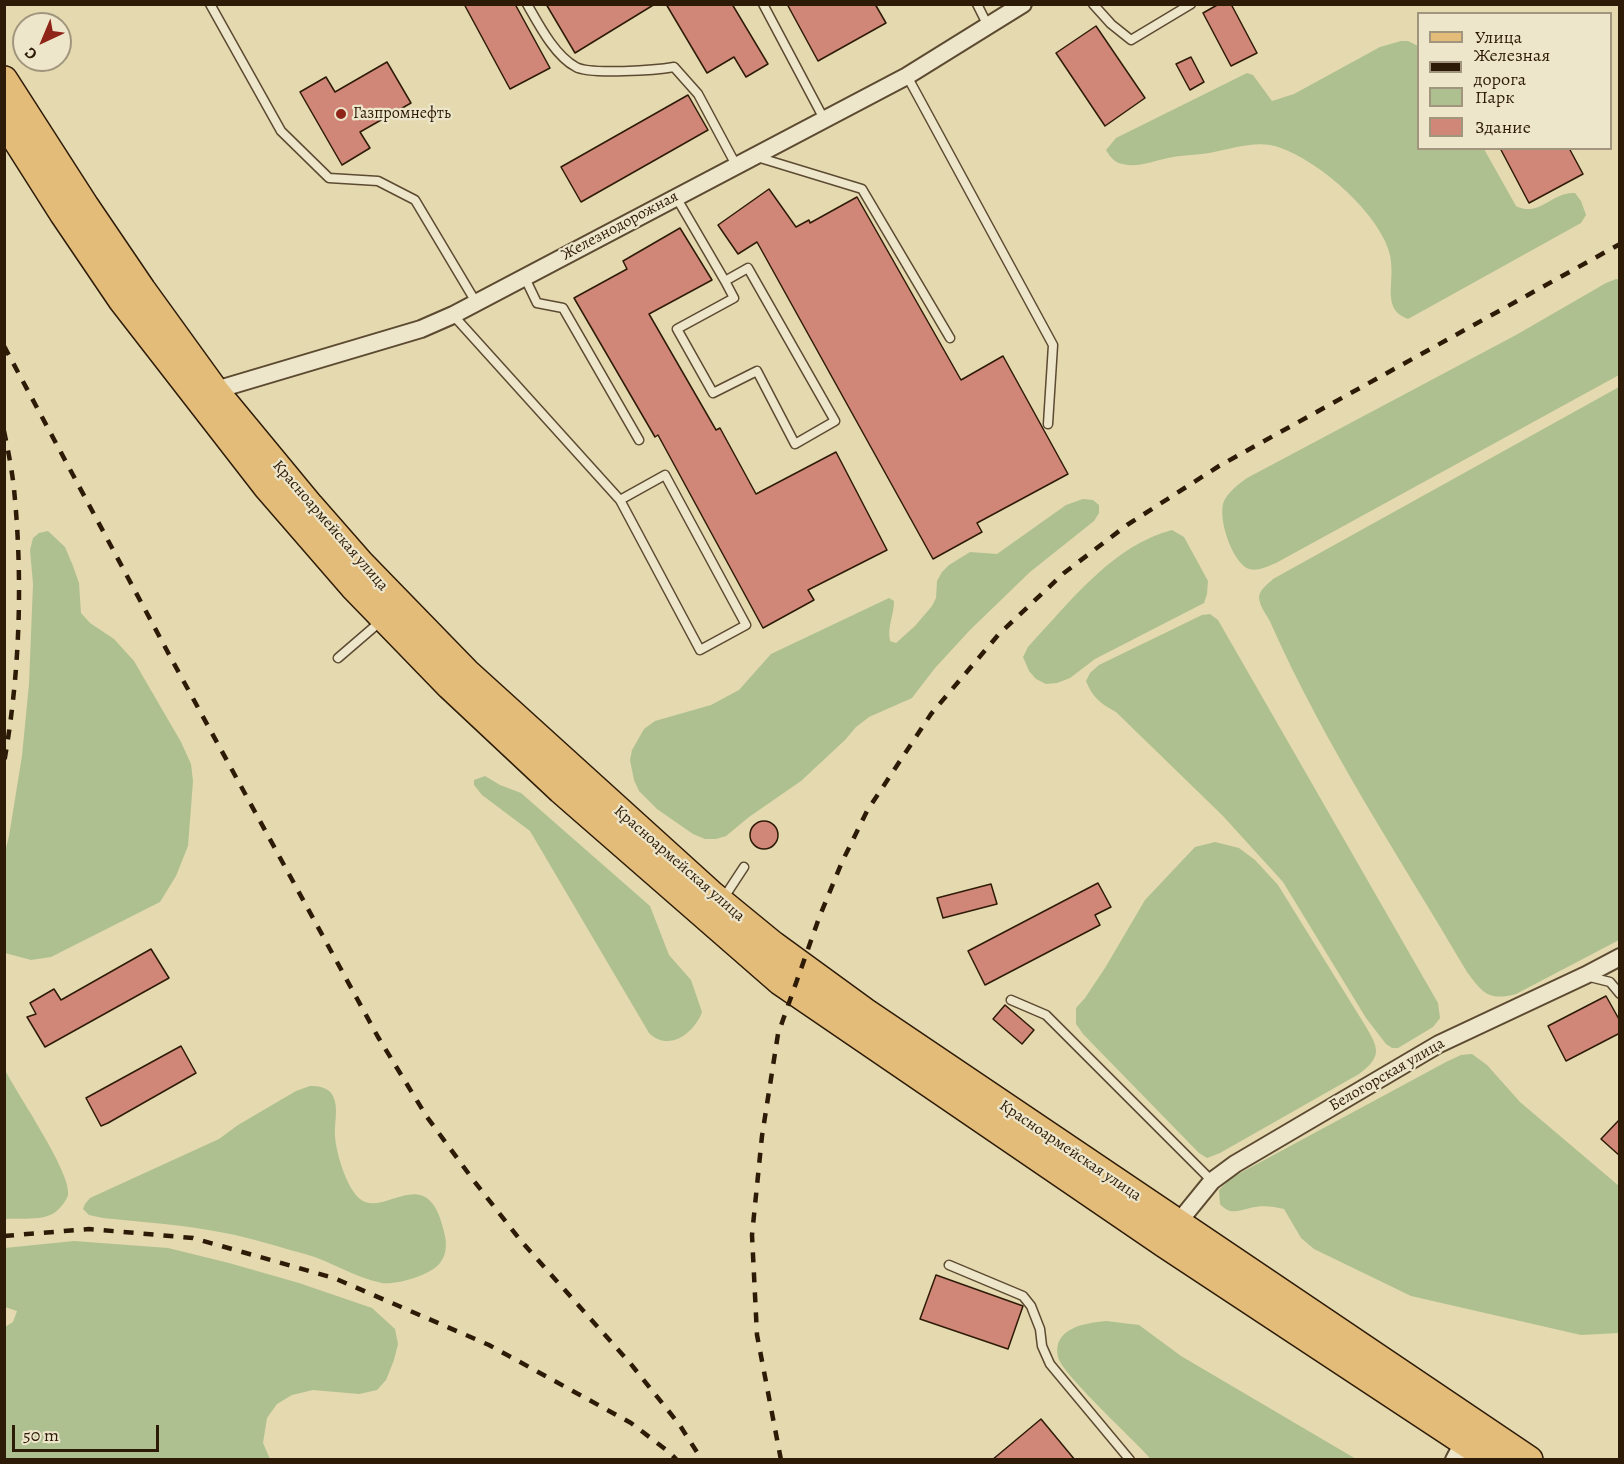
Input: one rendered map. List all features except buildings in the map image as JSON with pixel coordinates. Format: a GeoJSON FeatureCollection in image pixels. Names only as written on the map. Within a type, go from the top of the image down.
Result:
{"type":"FeatureCollection","features":[{"type":"Feature","properties":{"kind":"main road","name":"Красноармейская улица"},"geometry":{"type":"LineString","coordinates":[[4,80],[205,394],[306,534],[450,686],[561,790],[780,981],[1166,1244],[1459,1450],[1492,1460]]}},
{"type":"Feature","properties":{"kind":"main road","name":"Красноармейская улица"},"geometry":{"type":"LineString","coordinates":[[4,120],[122,300],[205,394],[398,604],[501,703],[722,902],[773,945],[865,1012],[1529,1460]]}},
{"type":"Feature","properties":{"kind":"street","name":"Железнодорожная"},"geometry":{"type":"LineString","coordinates":[[205,394],[421,329],[453,315],[907,76],[1023,4]]}},
{"type":"Feature","properties":{"kind":"street","name":"Белогорская улица"},"geometry":{"type":"LineString","coordinates":[[1177,1224],[1212,1180],[1235,1164],[1439,1044],[1620,957]]}},
{"type":"Feature","properties":{"kind":"lane"},"geometry":{"type":"LineString","coordinates":[[210,4],[281,131],[329,178],[378,181],[415,200],[477,303]]}},
{"type":"Feature","properties":{"kind":"lane"},"geometry":{"type":"LineString","coordinates":[[527,4],[555,48],[577,68],[597,71],[653,70],[674,67],[698,94],[736,165]]}},
{"type":"Feature","properties":{"kind":"lane"},"geometry":{"type":"LineString","coordinates":[[764,4],[824,119]]}},
{"type":"Feature","properties":{"kind":"lane"},"geometry":{"type":"LineString","coordinates":[[977,4],[988,26]]}},
{"type":"Feature","properties":{"kind":"lane"},"geometry":{"type":"LineString","coordinates":[[1093,4],[1111,24],[1131,40],[1191,4]]}},
{"type":"Feature","properties":{"kind":"lane"},"geometry":{"type":"LineString","coordinates":[[907,76],[1053,345],[1048,424]]}},
{"type":"Feature","properties":{"kind":"lane"},"geometry":{"type":"LineString","coordinates":[[753,156],[862,189],[950,338]]}},
{"type":"Feature","properties":{"kind":"lane"},"geometry":{"type":"LineString","coordinates":[[676,196],[734,298],[677,329],[713,393],[757,371],[795,444],[835,421],[748,268],[725,281]]}},
{"type":"Feature","properties":{"kind":"lane"},"geometry":{"type":"LineString","coordinates":[[525,278],[537,303],[563,308],[639,440]]}},
{"type":"Feature","properties":{"kind":"lane"},"geometry":{"type":"LineString","coordinates":[[453,315],[620,500],[700,650],[746,626],[666,475],[620,500]]}},
{"type":"Feature","properties":{"kind":"lane"},"geometry":{"type":"LineString","coordinates":[[338,658],[384,618]]}},
{"type":"Feature","properties":{"kind":"lane"},"geometry":{"type":"LineString","coordinates":[[722,902],[744,867]]}},
{"type":"Feature","properties":{"kind":"lane"},"geometry":{"type":"LineString","coordinates":[[1586,975],[1610,982],[1620,994]]}},
{"type":"Feature","properties":{"kind":"lane"},"geometry":{"type":"LineString","coordinates":[[1011,1000],[1046,1015],[1212,1180]]}},
{"type":"Feature","properties":{"kind":"lane"},"geometry":{"type":"LineString","coordinates":[[949,1265],[1023,1296],[1031,1306],[1037,1321],[1042,1346],[1050,1364],[1130,1460]]}},
{"type":"Feature","properties":{"kind":"green space"},"geometry":{"type":"Polygon","coordinates":[[[1401,41],[1408,41],[1417,46],[1417,150],[1485,150],[1516,206],[1532,209],[1567,193],[1575,193],[1586,215],[1581,223],[1408,319],[1400,315],[1392,303],[1390,258],[1385,241],[1377,227],[1355,199],[1311,163],[1281,148],[1263,144],[1134,165],[1118,162],[1106,150],[1116,138],[1247,73],[1253,75],[1272,101],[1294,94],[1380,47],[1401,41]]]}},
{"type":"Feature","properties":{"kind":"green space"},"geometry":{"type":"Polygon","coordinates":[[[1616,279],[1620,280],[1619,375],[1276,563],[1252,570],[1237,558],[1224,528],[1222,508],[1224,501],[1234,488],[1247,478],[1516,335],[1616,279]]]}},
{"type":"Feature","properties":{"kind":"green space"},"geometry":{"type":"Polygon","coordinates":[[[1619,387],[1619,940],[1516,994],[1493,996],[1482,990],[1467,972],[1365,802],[1293,671],[1262,608],[1259,597],[1273,579],[1619,387]]]}},
{"type":"Feature","properties":{"kind":"green space"},"geometry":{"type":"Polygon","coordinates":[[[1083,499],[1093,500],[1099,505],[1099,513],[1094,521],[1030,572],[970,630],[935,668],[912,698],[869,717],[801,781],[726,836],[705,839],[693,834],[657,809],[639,791],[630,760],[632,750],[644,729],[655,721],[711,705],[739,690],[771,654],[889,598],[894,601],[889,631],[890,641],[896,643],[932,606],[936,598],[937,581],[949,565],[970,552],[997,554],[1066,505],[1083,499]]]}},
{"type":"Feature","properties":{"kind":"green space"},"geometry":{"type":"Polygon","coordinates":[[[1172,530],[1184,537],[1208,581],[1204,603],[1095,659],[1070,678],[1046,684],[1036,679],[1029,671],[1023,657],[1036,638],[1081,589],[1114,560],[1151,537],[1172,530]]]}},
{"type":"Feature","properties":{"kind":"green space"},"geometry":{"type":"Polygon","coordinates":[[[48,531],[65,547],[73,566],[79,583],[81,613],[90,623],[114,639],[134,661],[181,742],[191,764],[193,781],[188,846],[176,876],[160,902],[51,957],[31,960],[5,953],[5,852],[22,756],[29,684],[33,584],[30,550],[33,538],[39,533],[48,531]]]}},
{"type":"Feature","properties":{"kind":"green space"},"geometry":{"type":"Polygon","coordinates":[[[1210,614],[1218,620],[1438,1003],[1440,1018],[1433,1027],[1398,1048],[1392,1048],[1386,1044],[1366,1018],[1283,882],[1223,816],[1116,712],[1098,700],[1088,687],[1086,681],[1090,673],[1099,665],[1202,615],[1210,614]]]}},
{"type":"Feature","properties":{"kind":"green space"},"geometry":{"type":"Polygon","coordinates":[[[485,776],[521,793],[650,906],[669,955],[691,980],[702,1012],[687,1033],[672,1041],[664,1041],[649,1033],[530,831],[482,795],[474,785],[474,780],[485,776]]]}},
{"type":"Feature","properties":{"kind":"green space"},"geometry":{"type":"Polygon","coordinates":[[[1215,842],[1239,848],[1255,860],[1278,885],[1363,1022],[1376,1050],[1373,1061],[1359,1074],[1220,1153],[1207,1158],[1199,1153],[1083,1034],[1076,1024],[1076,1008],[1105,968],[1145,900],[1195,847],[1215,842]]]}},
{"type":"Feature","properties":{"kind":"green space"},"geometry":{"type":"Polygon","coordinates":[[[1472,1054],[1487,1065],[1520,1102],[1619,1186],[1619,1333],[1581,1335],[1411,1296],[1314,1249],[1301,1238],[1284,1209],[1263,1206],[1234,1211],[1227,1210],[1220,1204],[1219,1190],[1231,1178],[1446,1062],[1461,1055],[1472,1054]]]}},
{"type":"Feature","properties":{"kind":"green space"},"geometry":{"type":"Polygon","coordinates":[[[4,1068],[53,1152],[67,1184],[66,1199],[59,1209],[49,1216],[5,1219],[4,1068]]]}},
{"type":"Feature","properties":{"kind":"green space"},"geometry":{"type":"Polygon","coordinates":[[[310,1086],[326,1089],[333,1096],[336,1105],[335,1136],[338,1152],[347,1179],[360,1199],[370,1203],[417,1194],[428,1198],[437,1210],[446,1244],[444,1256],[436,1267],[413,1278],[382,1283],[315,1257],[245,1237],[195,1228],[103,1218],[89,1215],[83,1209],[90,1198],[219,1139],[238,1125],[296,1091],[310,1086]]]}},
{"type":"Feature","properties":{"kind":"green space"},"geometry":{"type":"Polygon","coordinates":[[[74,1241],[168,1248],[299,1283],[372,1308],[395,1329],[398,1344],[386,1380],[377,1390],[359,1394],[313,1390],[292,1395],[277,1404],[267,1418],[263,1443],[270,1459],[5,1459],[5,1327],[13,1322],[17,1311],[5,1307],[5,1248],[74,1241]]]}},
{"type":"Feature","properties":{"kind":"green space"},"geometry":{"type":"Polygon","coordinates":[[[1106,1321],[1139,1325],[1181,1356],[1356,1459],[1151,1459],[1085,1392],[1058,1357],[1057,1347],[1065,1333],[1089,1323],[1106,1321]]]}},
{"type":"Feature","properties":{"kind":"railway"},"geometry":{"type":"LineString","coordinates":[[781,1460],[757,1335],[752,1235],[762,1136],[778,1034],[819,918],[842,862],[867,811],[931,714],[999,634],[1064,573],[1127,525],[1219,466],[1620,244]]}},
{"type":"Feature","properties":{"kind":"railway"},"geometry":{"type":"LineString","coordinates":[[4,346],[378,1037],[427,1117],[521,1241],[630,1363],[679,1424],[702,1460]]}},
{"type":"Feature","properties":{"kind":"railway"},"geometry":{"type":"LineString","coordinates":[[4,431],[14,489],[19,592],[14,695],[4,763]]}},
{"type":"Feature","properties":{"kind":"railway"},"geometry":{"type":"LineString","coordinates":[[4,1236],[89,1229],[193,1238],[334,1278],[489,1345],[631,1423],[677,1460]]}},
{"type":"Feature","properties":{"kind":"place","name":"Газпромнефть"},"geometry":{"type":"Point","coordinates":[341,114]}}]}
